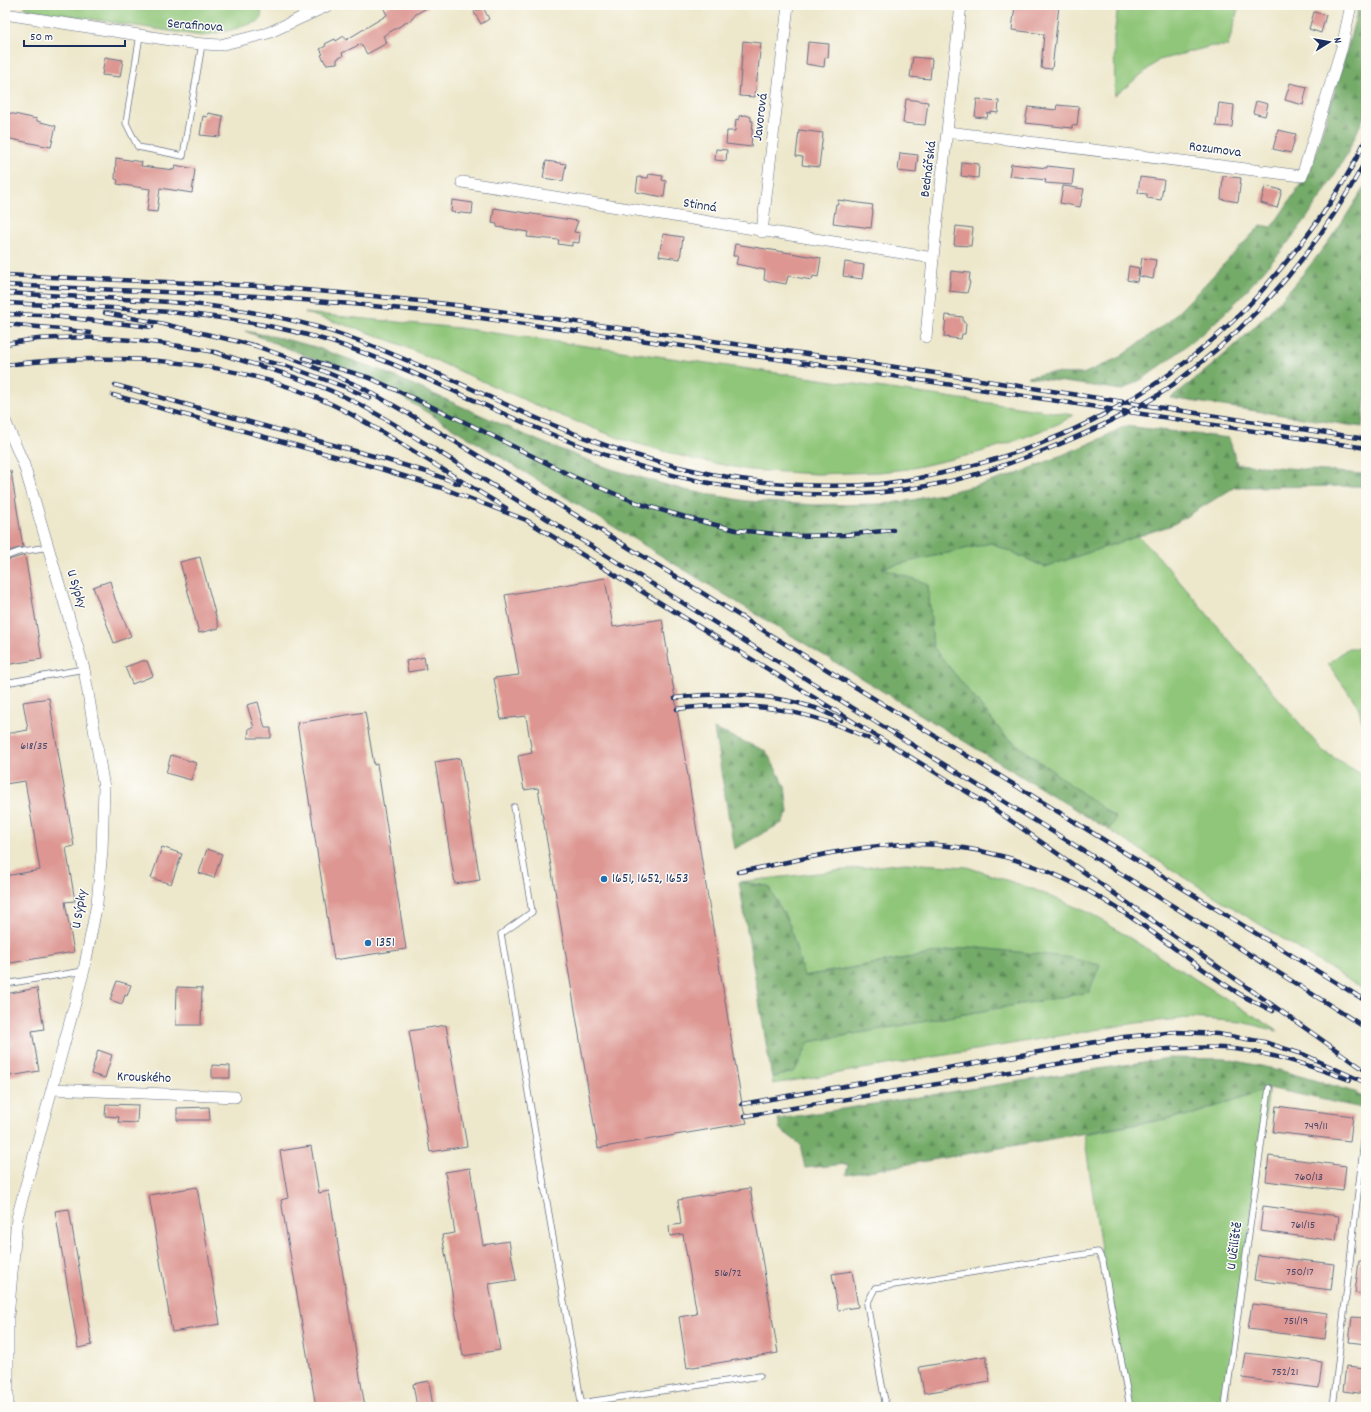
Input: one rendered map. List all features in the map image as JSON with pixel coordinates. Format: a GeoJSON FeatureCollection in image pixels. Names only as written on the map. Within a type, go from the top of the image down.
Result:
{"type":"FeatureCollection","features":[{"type":"Feature","properties":{"kind":"street"},"geometry":{"type":"LineString","coordinates":[[5,13],[6,5]]}},
{"type":"Feature","properties":{"kind":"street","name":"Serafinova"},"geometry":{"type":"LineString","coordinates":[[5,13],[140,35],[202,44],[220,45],[268,33],[329,5]]}},
{"type":"Feature","properties":{"kind":"street","name":"Javorová"},"geometry":{"type":"LineString","coordinates":[[762,232],[788,5]]}},
{"type":"Feature","properties":{"kind":"street","name":"Bednářská"},"geometry":{"type":"LineString","coordinates":[[926,337],[933,258],[961,5]]}},
{"type":"Feature","properties":{"kind":"street","name":"Rozumova"},"geometry":{"type":"LineString","coordinates":[[948,132],[1302,176],[1342,47],[1351,5]]}},
{"type":"Feature","properties":{"kind":"street","name":"Stinná"},"geometry":{"type":"LineString","coordinates":[[462,182],[762,232],[933,258]]}},
{"type":"Feature","properties":{"kind":"street","name":"U Sýpky"},"geometry":{"type":"LineString","coordinates":[[5,421],[24,465],[84,669],[104,788],[102,851],[97,903],[84,970],[17,1218],[8,1317],[8,1407]]}},
{"type":"Feature","properties":{"kind":"street","name":"Krouského"},"geometry":{"type":"LineString","coordinates":[[52,1089],[235,1097]]}},
{"type":"Feature","properties":{"kind":"lane"},"geometry":{"type":"LineString","coordinates":[[140,35],[126,123],[138,147],[183,156],[202,44]]}},
{"type":"Feature","properties":{"kind":"lane"},"geometry":{"type":"LineString","coordinates":[[5,557],[18,552],[48,547]]}},
{"type":"Feature","properties":{"kind":"lane"},"geometry":{"type":"LineString","coordinates":[[5,683],[84,669]]}},
{"type":"Feature","properties":{"kind":"lane"},"geometry":{"type":"LineString","coordinates":[[514,807],[532,912],[501,934],[581,1405],[760,1376]]}},
{"type":"Feature","properties":{"kind":"lane"},"geometry":{"type":"LineString","coordinates":[[5,984],[84,970]]}},
{"type":"Feature","properties":{"kind":"lane","name":"U Učiliště"},"geometry":{"type":"LineString","coordinates":[[1225,1407],[1269,1088]]}},
{"type":"Feature","properties":{"kind":"lane"},"geometry":{"type":"LineString","coordinates":[[1333,1407],[1364,1141]]}},
{"type":"Feature","properties":{"kind":"lane"},"geometry":{"type":"LineString","coordinates":[[886,1407],[867,1304],[875,1288],[1098,1252],[1104,1262],[1130,1407]]}},
{"type":"Feature","properties":{"kind":"green space"},"geometry":{"type":"Polygon","coordinates":[[[25,5],[263,5],[260,21],[231,30],[202,36],[25,9],[25,5]]]}},
{"type":"Feature","properties":{"kind":"green space"},"geometry":{"type":"Polygon","coordinates":[[[1118,5],[1239,5],[1228,46],[1212,46],[1159,60],[1115,96],[1114,37],[1118,5]]]}},
{"type":"Feature","properties":{"kind":"green space"},"geometry":{"type":"Polygon","coordinates":[[[1359,5],[1366,5],[1366,112],[1347,154],[1306,219],[1283,249],[1238,300],[1210,327],[1170,359],[1144,378],[1122,390],[1028,377],[1047,373],[1083,374],[1120,357],[1168,322],[1261,225],[1272,227],[1311,169],[1359,5]]]}},
{"type":"Feature","properties":{"kind":"green space"},"geometry":{"type":"Polygon","coordinates":[[[1366,184],[1366,391],[1362,427],[1170,398],[1227,352],[1279,301],[1326,245],[1366,184]]]}},
{"type":"Feature","properties":{"kind":"green space"},"geometry":{"type":"Polygon","coordinates":[[[305,313],[459,328],[1074,415],[1058,424],[1012,442],[974,454],[908,469],[879,472],[817,474],[750,470],[692,459],[621,439],[552,412],[394,342],[359,329],[305,313]]]}},
{"type":"Feature","properties":{"kind":"green space"},"geometry":{"type":"Polygon","coordinates":[[[245,331],[315,347],[382,371],[539,441],[611,469],[685,490],[746,501],[816,505],[882,504],[913,500],[983,484],[1022,472],[1100,439],[1125,426],[1229,438],[1237,464],[1362,474],[1361,486],[1235,487],[1172,525],[1045,567],[991,543],[882,568],[928,584],[933,647],[1005,736],[1116,818],[1109,830],[371,378],[331,366],[245,331]]]}},
{"type":"Feature","properties":{"kind":"green space"},"geometry":{"type":"Polygon","coordinates":[[[1138,536],[1158,556],[1323,751],[1366,777],[1366,991],[1109,830],[1115,818],[1005,736],[933,647],[928,584],[881,568],[991,543],[1045,567],[1138,536]]]}},
{"type":"Feature","properties":{"kind":"green space"},"geometry":{"type":"Polygon","coordinates":[[[1348,648],[1366,648],[1366,736],[1358,706],[1328,664],[1348,648]]]}},
{"type":"Feature","properties":{"kind":"green space"},"geometry":{"type":"Polygon","coordinates":[[[714,729],[766,751],[785,786],[788,813],[782,823],[734,849],[714,729]]]}},
{"type":"Feature","properties":{"kind":"green space"},"geometry":{"type":"Polygon","coordinates":[[[905,863],[967,867],[1033,889],[1090,913],[1278,1031],[1241,1022],[1191,1018],[1136,1023],[773,1084],[772,1078],[795,1071],[809,1042],[1089,992],[971,947],[803,976],[789,923],[768,886],[739,882],[905,863]]]}},
{"type":"Feature","properties":{"kind":"green space"},"geometry":{"type":"Polygon","coordinates":[[[739,882],[768,886],[789,923],[804,976],[971,947],[1066,957],[1100,965],[1089,992],[809,1042],[795,1071],[772,1078],[739,882]]]}},
{"type":"Feature","properties":{"kind":"green space"},"geometry":{"type":"Polygon","coordinates":[[[1169,1058],[1227,1059],[1279,1070],[1355,1092],[1366,1098],[1366,1109],[1269,1088],[1194,1114],[846,1175],[848,1164],[805,1168],[800,1144],[780,1129],[778,1119],[1169,1058]]]}},
{"type":"Feature","properties":{"kind":"green space"},"geometry":{"type":"Polygon","coordinates":[[[1269,1088],[1225,1407],[1130,1407],[1103,1262],[1084,1134],[1194,1114],[1269,1088]]]}},
{"type":"Feature","properties":{"kind":"building"},"geometry":{"type":"Polygon","coordinates":[[[390,5],[432,5],[383,36],[387,43],[367,54],[361,44],[342,53],[343,56],[337,59],[337,63],[326,64],[321,55],[323,54],[320,49],[326,46],[325,44],[335,39],[336,41],[344,36],[346,40],[387,15],[384,9],[390,5]]]}},
{"type":"Feature","properties":{"kind":"building"},"geometry":{"type":"Polygon","coordinates":[[[1015,5],[1059,5],[1052,69],[1041,68],[1044,34],[1012,30],[1015,5]]]}},
{"type":"Feature","properties":{"kind":"building"},"geometry":{"type":"Polygon","coordinates":[[[483,7],[489,19],[481,24],[474,12],[483,7]]]}},
{"type":"Feature","properties":{"kind":"building"},"geometry":{"type":"Polygon","coordinates":[[[1314,12],[1326,15],[1321,33],[1309,29],[1314,12]]]}},
{"type":"Feature","properties":{"kind":"building"},"geometry":{"type":"Polygon","coordinates":[[[743,41],[761,43],[755,97],[739,96],[743,41]]]}},
{"type":"Feature","properties":{"kind":"building"},"geometry":{"type":"Polygon","coordinates":[[[808,42],[829,44],[828,58],[825,57],[824,67],[806,64],[808,42]]]}},
{"type":"Feature","properties":{"kind":"building"},"geometry":{"type":"Polygon","coordinates":[[[105,57],[123,60],[120,77],[102,75],[105,57]]]}},
{"type":"Feature","properties":{"kind":"building"},"geometry":{"type":"Polygon","coordinates":[[[913,57],[932,59],[930,79],[910,77],[913,57]]]}},
{"type":"Feature","properties":{"kind":"building"},"geometry":{"type":"Polygon","coordinates":[[[1290,83],[1307,87],[1303,105],[1285,100],[1290,83]]]}},
{"type":"Feature","properties":{"kind":"building"},"geometry":{"type":"Polygon","coordinates":[[[906,99],[928,102],[925,125],[903,123],[906,99]]]}},
{"type":"Feature","properties":{"kind":"building"},"geometry":{"type":"Polygon","coordinates":[[[977,99],[999,101],[998,113],[988,113],[987,118],[975,117],[977,99]]]}},
{"type":"Feature","properties":{"kind":"building"},"geometry":{"type":"Polygon","coordinates":[[[1256,101],[1268,104],[1265,116],[1253,113],[1256,101]]]}},
{"type":"Feature","properties":{"kind":"building"},"geometry":{"type":"Polygon","coordinates":[[[1219,103],[1234,105],[1232,127],[1216,126],[1219,103]]]}},
{"type":"Feature","properties":{"kind":"building"},"geometry":{"type":"Polygon","coordinates":[[[1057,105],[1079,107],[1077,126],[1072,125],[1072,128],[1025,123],[1028,107],[1056,110],[1057,105]]]}},
{"type":"Feature","properties":{"kind":"building"},"geometry":{"type":"Polygon","coordinates":[[[5,112],[37,119],[37,121],[56,126],[51,147],[5,138],[5,112]]]}},
{"type":"Feature","properties":{"kind":"building"},"geometry":{"type":"Polygon","coordinates":[[[208,113],[223,116],[220,137],[200,135],[203,116],[207,117],[208,113]]]}},
{"type":"Feature","properties":{"kind":"building"},"geometry":{"type":"Polygon","coordinates":[[[746,115],[751,117],[751,121],[753,121],[751,147],[726,144],[727,131],[735,131],[736,119],[739,120],[739,116],[746,115]]]}},
{"type":"Feature","properties":{"kind":"building"},"geometry":{"type":"Polygon","coordinates":[[[799,130],[823,133],[819,167],[802,165],[803,157],[796,156],[799,130]]]}},
{"type":"Feature","properties":{"kind":"building"},"geometry":{"type":"Polygon","coordinates":[[[1278,130],[1296,134],[1291,153],[1273,149],[1278,130]]]}},
{"type":"Feature","properties":{"kind":"building"},"geometry":{"type":"Polygon","coordinates":[[[716,149],[727,150],[726,161],[715,160],[716,149]]]}},
{"type":"Feature","properties":{"kind":"building"},"geometry":{"type":"Polygon","coordinates":[[[900,153],[918,155],[916,173],[898,171],[900,153]]]}},
{"type":"Feature","properties":{"kind":"building"},"geometry":{"type":"Polygon","coordinates":[[[116,158],[142,162],[141,166],[174,170],[175,165],[195,169],[192,193],[160,188],[157,212],[147,211],[150,189],[117,184],[118,180],[115,179],[116,158]]]}},
{"type":"Feature","properties":{"kind":"building"},"geometry":{"type":"Polygon","coordinates":[[[546,161],[566,164],[563,181],[543,178],[546,161]]]}},
{"type":"Feature","properties":{"kind":"building"},"geometry":{"type":"Polygon","coordinates":[[[962,162],[979,164],[978,178],[961,176],[962,162]]]}},
{"type":"Feature","properties":{"kind":"building"},"geometry":{"type":"Polygon","coordinates":[[[1011,164],[1074,169],[1072,185],[1045,183],[1046,180],[1009,176],[1011,164]]]}},
{"type":"Feature","properties":{"kind":"building"},"geometry":{"type":"Polygon","coordinates":[[[649,174],[663,176],[662,180],[666,181],[664,197],[636,192],[638,177],[648,178],[649,174]]]}},
{"type":"Feature","properties":{"kind":"building"},"geometry":{"type":"Polygon","coordinates":[[[1223,176],[1241,178],[1238,202],[1221,199],[1223,176]]]}},
{"type":"Feature","properties":{"kind":"building"},"geometry":{"type":"Polygon","coordinates":[[[1140,177],[1164,180],[1161,200],[1147,198],[1147,194],[1138,193],[1140,177]]]}},
{"type":"Feature","properties":{"kind":"building"},"geometry":{"type":"Polygon","coordinates":[[[1063,186],[1084,189],[1080,207],[1060,203],[1063,186]]]}},
{"type":"Feature","properties":{"kind":"building"},"geometry":{"type":"Polygon","coordinates":[[[1265,186],[1282,190],[1277,208],[1261,203],[1265,186]]]}},
{"type":"Feature","properties":{"kind":"building"},"geometry":{"type":"Polygon","coordinates":[[[452,200],[473,203],[472,214],[451,212],[452,200]]]}},
{"type":"Feature","properties":{"kind":"building"},"geometry":{"type":"Polygon","coordinates":[[[838,200],[873,205],[871,228],[833,223],[838,200]]]}},
{"type":"Feature","properties":{"kind":"building"},"geometry":{"type":"Polygon","coordinates":[[[494,208],[578,221],[574,232],[580,233],[579,243],[572,242],[572,246],[558,244],[559,240],[527,237],[528,232],[497,227],[497,224],[492,223],[494,208]]]}},
{"type":"Feature","properties":{"kind":"building"},"geometry":{"type":"Polygon","coordinates":[[[956,226],[973,228],[971,246],[954,245],[956,226]]]}},
{"type":"Feature","properties":{"kind":"building"},"geometry":{"type":"Polygon","coordinates":[[[663,234],[683,237],[680,259],[659,256],[663,234]]]}},
{"type":"Feature","properties":{"kind":"building"},"geometry":{"type":"Polygon","coordinates":[[[735,244],[821,258],[818,277],[813,276],[812,280],[788,276],[786,284],[764,280],[765,270],[736,264],[738,256],[733,256],[735,244]]]}},
{"type":"Feature","properties":{"kind":"building"},"geometry":{"type":"Polygon","coordinates":[[[1142,258],[1156,260],[1153,279],[1139,276],[1142,258]]]}},
{"type":"Feature","properties":{"kind":"building"},"geometry":{"type":"Polygon","coordinates":[[[845,262],[864,265],[862,279],[843,276],[845,262]]]}},
{"type":"Feature","properties":{"kind":"building"},"geometry":{"type":"Polygon","coordinates":[[[1129,266],[1139,268],[1137,282],[1127,280],[1129,266]]]}},
{"type":"Feature","properties":{"kind":"building"},"geometry":{"type":"Polygon","coordinates":[[[951,271],[970,273],[970,282],[967,293],[949,291],[951,271]]]}},
{"type":"Feature","properties":{"kind":"building"},"geometry":{"type":"Polygon","coordinates":[[[946,315],[963,317],[963,322],[966,323],[965,334],[962,334],[961,339],[944,337],[946,315]]]}},
{"type":"Feature","properties":{"kind":"building"},"geometry":{"type":"Polygon","coordinates":[[[5,471],[11,471],[23,547],[5,552],[5,471]]]}},
{"type":"Feature","properties":{"kind":"building"},"geometry":{"type":"Polygon","coordinates":[[[25,555],[42,659],[5,665],[5,561],[25,555]]]}},
{"type":"Feature","properties":{"kind":"building"},"geometry":{"type":"Polygon","coordinates":[[[200,557],[219,628],[199,633],[180,562],[200,557]]]}},
{"type":"Feature","properties":{"kind":"building","name":"1651, 1652, 1653"},"geometry":{"type":"Polygon","coordinates":[[[605,578],[613,627],[662,619],[742,1104],[747,1123],[598,1148],[538,788],[524,790],[518,756],[532,753],[526,716],[501,719],[494,678],[519,675],[505,595],[605,578]]]}},
{"type":"Feature","properties":{"kind":"building"},"geometry":{"type":"Polygon","coordinates":[[[110,581],[115,599],[131,636],[114,643],[93,587],[110,581]]]}},
{"type":"Feature","properties":{"kind":"building"},"geometry":{"type":"Polygon","coordinates":[[[424,657],[426,669],[408,672],[406,661],[424,657]]]}},
{"type":"Feature","properties":{"kind":"building"},"geometry":{"type":"Polygon","coordinates":[[[142,661],[147,661],[153,676],[132,684],[125,667],[142,661]]]}},
{"type":"Feature","properties":{"kind":"building"},"geometry":{"type":"Polygon","coordinates":[[[49,698],[74,846],[66,848],[75,901],[65,902],[74,952],[5,964],[5,876],[40,870],[25,781],[5,784],[5,734],[28,730],[23,702],[49,698]]]}},
{"type":"Feature","properties":{"kind":"building"},"geometry":{"type":"Polygon","coordinates":[[[258,702],[265,728],[271,728],[271,738],[248,738],[249,728],[254,728],[247,705],[258,702]]]}},
{"type":"Feature","properties":{"kind":"building"},"geometry":{"type":"Polygon","coordinates":[[[365,712],[374,765],[377,764],[406,949],[334,960],[297,723],[365,712]]]}},
{"type":"Feature","properties":{"kind":"building"},"geometry":{"type":"Polygon","coordinates":[[[171,755],[196,763],[191,780],[166,773],[171,755]]]}},
{"type":"Feature","properties":{"kind":"building"},"geometry":{"type":"Polygon","coordinates":[[[460,758],[480,880],[455,884],[435,762],[460,758]]]}},
{"type":"Feature","properties":{"kind":"building"},"geometry":{"type":"Polygon","coordinates":[[[162,847],[182,854],[171,884],[151,878],[162,847]]]}},
{"type":"Feature","properties":{"kind":"building"},"geometry":{"type":"Polygon","coordinates":[[[207,849],[222,854],[214,878],[199,873],[207,849]]]}},
{"type":"Feature","properties":{"kind":"building"},"geometry":{"type":"Polygon","coordinates":[[[117,981],[131,985],[122,1004],[110,1000],[117,981]]]}},
{"type":"Feature","properties":{"kind":"building"},"geometry":{"type":"Polygon","coordinates":[[[177,987],[202,988],[201,1025],[176,1025],[177,987]]]}},
{"type":"Feature","properties":{"kind":"building"},"geometry":{"type":"Polygon","coordinates":[[[37,988],[44,1029],[32,1031],[39,1071],[5,1077],[5,994],[37,988]]]}},
{"type":"Feature","properties":{"kind":"building"},"geometry":{"type":"Polygon","coordinates":[[[446,1025],[467,1146],[430,1152],[409,1031],[446,1025]]]}},
{"type":"Feature","properties":{"kind":"building"},"geometry":{"type":"Polygon","coordinates":[[[98,1050],[112,1055],[105,1078],[91,1074],[98,1050]]]}},
{"type":"Feature","properties":{"kind":"building"},"geometry":{"type":"Polygon","coordinates":[[[212,1065],[230,1066],[230,1078],[212,1078],[212,1065]]]}},
{"type":"Feature","properties":{"kind":"building"},"geometry":{"type":"Polygon","coordinates":[[[106,1104],[138,1105],[137,1123],[118,1122],[119,1117],[105,1116],[106,1104]]]}},
{"type":"Feature","properties":{"kind":"building"},"geometry":{"type":"Polygon","coordinates":[[[1276,1106],[1353,1116],[1350,1141],[1273,1132],[1276,1106]]]}},
{"type":"Feature","properties":{"kind":"building"},"geometry":{"type":"Polygon","coordinates":[[[209,1107],[210,1120],[177,1120],[177,1108],[209,1107]]]}},
{"type":"Feature","properties":{"kind":"building"},"geometry":{"type":"Polygon","coordinates":[[[311,1146],[319,1193],[329,1191],[365,1407],[316,1407],[281,1200],[288,1198],[280,1151],[311,1146]]]}},
{"type":"Feature","properties":{"kind":"building"},"geometry":{"type":"Polygon","coordinates":[[[1269,1156],[1346,1166],[1343,1191],[1266,1181],[1269,1156]]]}},
{"type":"Feature","properties":{"kind":"building"},"geometry":{"type":"Polygon","coordinates":[[[470,1168],[483,1245],[509,1241],[516,1280],[489,1284],[500,1350],[463,1356],[442,1235],[455,1233],[445,1172],[470,1168]]]}},
{"type":"Feature","properties":{"kind":"building"},"geometry":{"type":"Polygon","coordinates":[[[197,1187],[220,1324],[172,1332],[149,1195],[197,1187]]]}},
{"type":"Feature","properties":{"kind":"building"},"geometry":{"type":"Polygon","coordinates":[[[750,1188],[778,1353],[687,1368],[679,1317],[697,1314],[683,1234],[670,1236],[669,1226],[681,1224],[678,1200],[750,1188]]]}},
{"type":"Feature","properties":{"kind":"building"},"geometry":{"type":"Polygon","coordinates":[[[1263,1206],[1339,1216],[1336,1241],[1260,1231],[1263,1206]]]}},
{"type":"Feature","properties":{"kind":"building"},"geometry":{"type":"Polygon","coordinates":[[[69,1209],[92,1345],[78,1348],[55,1211],[69,1209]]]}},
{"type":"Feature","properties":{"kind":"building"},"geometry":{"type":"Polygon","coordinates":[[[1258,1255],[1334,1264],[1331,1290],[1254,1280],[1258,1255]]]}},
{"type":"Feature","properties":{"kind":"building"},"geometry":{"type":"Polygon","coordinates":[[[1359,1261],[1366,1261],[1366,1294],[1355,1293],[1359,1261]]]}},
{"type":"Feature","properties":{"kind":"building"},"geometry":{"type":"Polygon","coordinates":[[[852,1271],[858,1307],[838,1310],[832,1274],[852,1271]]]}},
{"type":"Feature","properties":{"kind":"building"},"geometry":{"type":"Polygon","coordinates":[[[1252,1304],[1328,1313],[1325,1339],[1248,1329],[1252,1304]]]}},
{"type":"Feature","properties":{"kind":"building"},"geometry":{"type":"Polygon","coordinates":[[[1352,1317],[1366,1318],[1366,1344],[1349,1342],[1352,1317]]]}},
{"type":"Feature","properties":{"kind":"building"},"geometry":{"type":"Polygon","coordinates":[[[1246,1353],[1322,1362],[1319,1388],[1242,1378],[1246,1353]]]}},
{"type":"Feature","properties":{"kind":"building"},"geometry":{"type":"Polygon","coordinates":[[[986,1356],[990,1382],[924,1393],[919,1367],[986,1356]]]}},
{"type":"Feature","properties":{"kind":"building"},"geometry":{"type":"Polygon","coordinates":[[[1346,1366],[1366,1368],[1366,1394],[1343,1391],[1346,1366]]]}},
{"type":"Feature","properties":{"kind":"building"},"geometry":{"type":"Polygon","coordinates":[[[429,1381],[433,1407],[417,1407],[413,1384],[429,1381]]]}},
{"type":"Feature","properties":{"kind":"railway"},"geometry":{"type":"LineString","coordinates":[[5,293],[162,301],[240,310],[279,317],[334,332],[367,344],[573,433],[652,460],[708,473],[765,482],[822,486],[880,484],[953,471],[1003,457],[1042,443],[1080,427],[1116,408],[1152,386],[1217,336],[1260,293],[1317,222],[1338,190],[1366,139]]}},
{"type":"Feature","properties":{"kind":"railway"},"geometry":{"type":"LineString","coordinates":[[5,303],[161,311],[200,315],[277,328],[336,343],[378,358],[562,439],[649,469],[723,486],[761,491],[799,494],[876,493],[951,481],[1010,463],[1087,432],[1142,405],[1161,393],[1182,378],[1223,344],[1270,297],[1313,245],[1350,189],[1366,160]]}},
{"type":"Feature","properties":{"kind":"railway"},"geometry":{"type":"LineString","coordinates":[[5,275],[258,286],[364,295],[455,305],[843,359],[1366,439]]}},
{"type":"Feature","properties":{"kind":"railway"},"geometry":{"type":"LineString","coordinates":[[5,285],[256,296],[452,314],[841,368],[1366,448]]}},
{"type":"Feature","properties":{"kind":"railway"},"geometry":{"type":"LineString","coordinates":[[105,313],[159,323],[257,346]]}},
{"type":"Feature","properties":{"kind":"railway"},"geometry":{"type":"LineString","coordinates":[[5,314],[43,315],[152,327]]}},
{"type":"Feature","properties":{"kind":"railway"},"geometry":{"type":"LineString","coordinates":[[5,324],[90,333]]}},
{"type":"Feature","properties":{"kind":"railway"},"geometry":{"type":"LineString","coordinates":[[5,344],[26,340],[84,337],[152,342],[219,353]]}},
{"type":"Feature","properties":{"kind":"railway"},"geometry":{"type":"LineString","coordinates":[[253,345],[309,365],[359,386],[416,418],[1366,1001]]}},
{"type":"Feature","properties":{"kind":"railway"},"geometry":{"type":"LineString","coordinates":[[214,352],[278,372],[341,395],[383,418],[1181,911],[1366,1028]]}},
{"type":"Feature","properties":{"kind":"railway"},"geometry":{"type":"LineString","coordinates":[[304,358],[370,378],[471,425],[574,477],[640,504],[736,530],[795,536],[844,535],[893,530]]}},
{"type":"Feature","properties":{"kind":"railway"},"geometry":{"type":"LineString","coordinates":[[5,365],[46,361],[128,359],[211,367],[251,376],[291,388],[339,408],[377,429],[506,508]]}},
{"type":"Feature","properties":{"kind":"railway"},"geometry":{"type":"LineString","coordinates":[[259,360],[287,366],[345,387],[370,398]]}},
{"type":"Feature","properties":{"kind":"railway"},"geometry":{"type":"LineString","coordinates":[[115,385],[377,457],[430,473],[459,484]]}},
{"type":"Feature","properties":{"kind":"railway"},"geometry":{"type":"LineString","coordinates":[[113,395],[378,468],[445,489],[526,520],[990,806],[1366,1071]]}},
{"type":"Feature","properties":{"kind":"railway"},"geometry":{"type":"LineString","coordinates":[[675,698],[709,695],[761,696],[795,702],[812,707],[841,720]]}},
{"type":"Feature","properties":{"kind":"railway"},"geometry":{"type":"LineString","coordinates":[[677,709],[704,706],[730,706],[780,710],[828,722],[853,731],[878,743]]}},
{"type":"Feature","properties":{"kind":"railway"},"geometry":{"type":"LineString","coordinates":[[738,872],[832,853],[889,845],[919,844],[948,846],[977,850],[1005,857],[1033,866],[1087,890],[1128,915],[1206,972],[1238,993],[1273,1011]]}},
{"type":"Feature","properties":{"kind":"railway"},"geometry":{"type":"LineString","coordinates":[[742,1104],[1124,1037],[1177,1032],[1218,1034],[1264,1042],[1305,1055],[1366,1083]]}},
{"type":"Feature","properties":{"kind":"railway"},"geometry":{"type":"LineString","coordinates":[[745,1116],[1123,1053],[1173,1049],[1223,1048],[1255,1052],[1303,1064],[1350,1080]]}},
{"type":"Feature","properties":{"kind":"place","name":"1651, 1652, 1653"},"geometry":{"type":"Point","coordinates":[604,879]}},
{"type":"Feature","properties":{"kind":"place","name":"1351"},"geometry":{"type":"Point","coordinates":[368,943]}}]}
